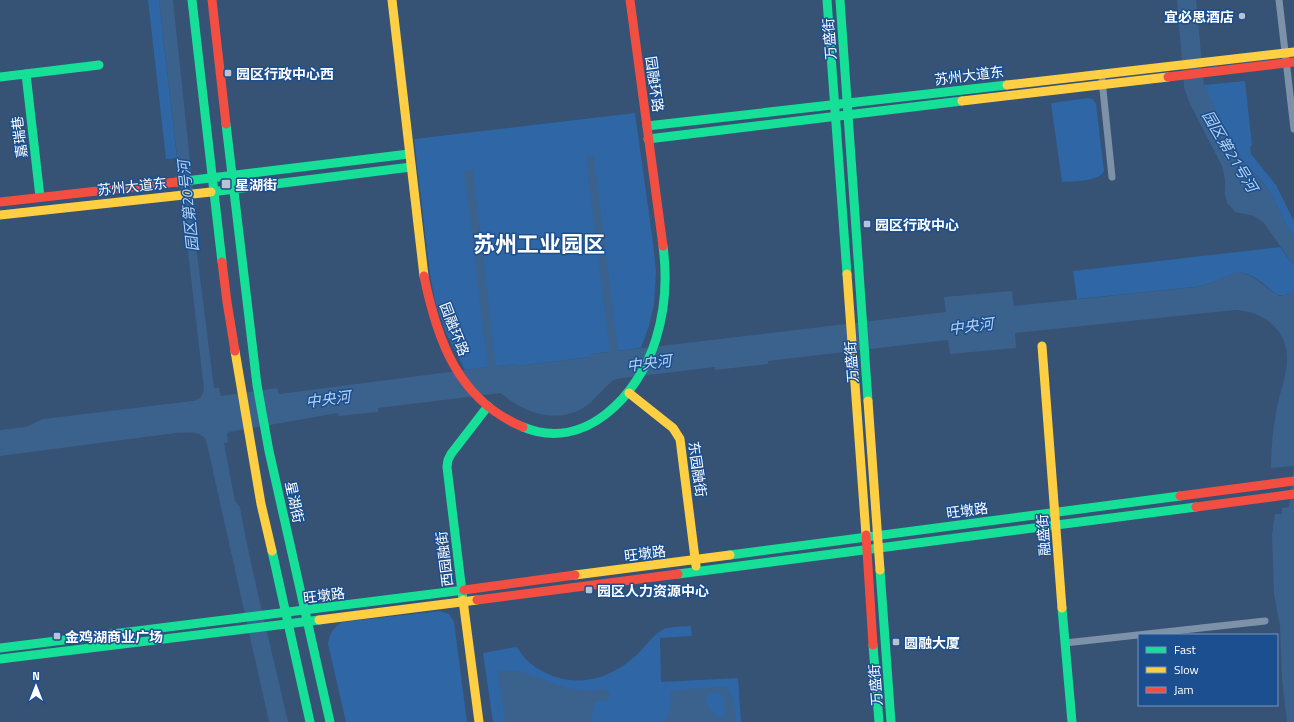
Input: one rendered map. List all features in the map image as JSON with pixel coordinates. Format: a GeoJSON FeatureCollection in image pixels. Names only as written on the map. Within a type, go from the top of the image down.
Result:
{"type":"FeatureCollection","features":[{"type":"Feature","properties":{"kind":"main road"},"geometry":{"type":"LineString","coordinates":[[192,0],[227,302],[251,437],[261,504],[310,722]]}},
{"type":"Feature","properties":{"kind":"main road","name":"星湖街"},"geometry":{"type":"LineString","coordinates":[[212,0],[257,385],[304,611],[330,722]]}},
{"type":"Feature","properties":{"kind":"main road","name":"园融环路"},"geometry":{"type":"LineString","coordinates":[[392,0],[409,154],[427,290],[436,326],[454,366],[480,398],[502,416],[527,429],[544,434],[562,434],[579,431],[596,423],[607,415],[631,390],[644,367],[655,341],[662,315],[664,253],[630,0]]}},
{"type":"Feature","properties":{"kind":"main road","name":"万盛街"},"geometry":{"type":"LineString","coordinates":[[828,0],[879,722]]}},
{"type":"Feature","properties":{"kind":"main road","name":"万盛街"},"geometry":{"type":"LineString","coordinates":[[840,0],[891,722]]}},
{"type":"Feature","properties":{"kind":"main road","name":"苏州大道东"},"geometry":{"type":"LineString","coordinates":[[647,126],[1289,52]]}},
{"type":"Feature","properties":{"kind":"main road","name":"苏州大道东"},"geometry":{"type":"LineString","coordinates":[[648,139],[848,114],[1290,63]]}},
{"type":"Feature","properties":{"kind":"main road"},"geometry":{"type":"LineString","coordinates":[[0,77],[99,65]]}},
{"type":"Feature","properties":{"kind":"main road","name":"嘉瑞巷"},"geometry":{"type":"LineString","coordinates":[[26,74],[40,197]]}},
{"type":"Feature","properties":{"kind":"main road","name":"苏州大道东"},"geometry":{"type":"LineString","coordinates":[[0,202],[232,176],[409,154]]}},
{"type":"Feature","properties":{"kind":"main road","name":"苏州大道东"},"geometry":{"type":"LineString","coordinates":[[0,216],[411,167]]}},
{"type":"Feature","properties":{"kind":"main road","name":"融盛街"},"geometry":{"type":"LineString","coordinates":[[1042,346],[1072,722]]}},
{"type":"Feature","properties":{"kind":"main road","name":"东园融街"},"geometry":{"type":"LineString","coordinates":[[631,390],[673,428],[680,439],[697,571]]}},
{"type":"Feature","properties":{"kind":"main road","name":"西园融街"},"geometry":{"type":"LineString","coordinates":[[479,722],[461,591],[447,467],[448,460],[452,454],[488,406]]}},
{"type":"Feature","properties":{"kind":"main road","name":"旺墩路"},"geometry":{"type":"LineString","coordinates":[[0,648],[285,614],[696,561],[1290,481]]}},
{"type":"Feature","properties":{"kind":"main road","name":"旺墩路"},"geometry":{"type":"LineString","coordinates":[[0,659],[463,603],[697,571],[879,549],[1290,495]]}},
{"type":"Feature","properties":{"kind":"street"},"geometry":{"type":"LineString","coordinates":[[1279,0],[1289,52],[1294,129]]}},
{"type":"Feature","properties":{"kind":"street"},"geometry":{"type":"LineString","coordinates":[[1101,74],[1112,177]]}},
{"type":"Feature","properties":{"kind":"street"},"geometry":{"type":"LineString","coordinates":[[1147,634],[1266,621]]}},
{"type":"Feature","properties":{"kind":"street"},"geometry":{"type":"LineString","coordinates":[[1065,643],[1138,635]]}},
{"type":"Feature","properties":{"kind":"shaded area"},"geometry":{"type":"Polygon","coordinates":[[[148,0],[159,0],[177,158],[166,159],[148,0]]]}},
{"type":"Feature","properties":{"kind":"shaded area"},"geometry":{"type":"Polygon","coordinates":[[[1245,81],[1252,145],[1250,147],[1251,154],[1276,185],[1294,221],[1294,238],[1268,189],[1242,159],[1228,138],[1204,85],[1245,81]]]}},
{"type":"Feature","properties":{"kind":"shaded area"},"geometry":{"type":"Polygon","coordinates":[[[1088,98],[1093,99],[1096,104],[1104,171],[1101,175],[1091,179],[1062,182],[1051,103],[1088,98]]]}},
{"type":"Feature","properties":{"kind":"shaded area"},"geometry":{"type":"Polygon","coordinates":[[[635,113],[656,272],[654,305],[649,326],[641,348],[591,354],[591,357],[517,366],[517,364],[465,370],[446,333],[435,301],[430,275],[414,139],[635,113]]]}},
{"type":"Feature","properties":{"kind":"shaded area"},"geometry":{"type":"Polygon","coordinates":[[[1280,247],[1294,266],[1294,290],[1286,295],[1276,294],[1260,281],[1248,274],[1235,273],[1211,283],[1195,287],[1077,299],[1073,271],[1280,247]]]}},
{"type":"Feature","properties":{"kind":"shaded area"},"geometry":{"type":"Polygon","coordinates":[[[439,611],[449,614],[454,622],[467,722],[346,722],[328,644],[329,637],[334,629],[343,622],[439,611]]]}},
{"type":"Feature","properties":{"kind":"shaded area"},"geometry":{"type":"Polygon","coordinates":[[[691,626],[692,636],[660,638],[661,682],[738,678],[741,722],[493,722],[483,653],[516,647],[530,663],[543,671],[556,677],[569,680],[582,680],[608,674],[621,667],[637,655],[655,635],[664,629],[691,626]]]}},
{"type":"Feature","properties":{"kind":"water"},"geometry":{"type":"Polygon","coordinates":[[[159,0],[173,0],[199,246],[196,246],[214,388],[219,388],[221,396],[277,388],[279,394],[488,367],[464,171],[473,170],[496,366],[517,364],[517,366],[590,357],[590,354],[610,352],[586,157],[594,156],[618,351],[946,312],[944,297],[1012,291],[1014,306],[1195,287],[1213,282],[1231,274],[1244,273],[1280,296],[1287,295],[1294,290],[1294,466],[1271,468],[1274,422],[1287,362],[1287,351],[1284,341],[1273,325],[1265,319],[1246,311],[1235,310],[1015,333],[1016,348],[950,354],[948,340],[768,361],[768,364],[715,370],[715,367],[617,379],[612,381],[590,403],[579,410],[556,416],[532,412],[511,401],[501,393],[378,408],[378,412],[339,416],[338,413],[229,432],[227,434],[228,442],[224,443],[235,501],[240,507],[288,722],[269,722],[206,440],[203,437],[197,433],[176,433],[0,456],[0,430],[26,427],[43,419],[197,400],[204,390],[159,0]]]}},
{"type":"Feature","properties":{"kind":"water","name":"园区第21号河"},"geometry":{"type":"Polygon","coordinates":[[[1177,0],[1196,0],[1204,85],[1232,143],[1244,162],[1269,190],[1294,238],[1294,266],[1264,223],[1254,216],[1235,212],[1227,203],[1222,166],[1189,102],[1184,87],[1177,0]]]}},
{"type":"Feature","properties":{"kind":"water"},"geometry":{"type":"Polygon","coordinates":[[[1294,466],[1294,722],[1287,722],[1282,680],[1280,626],[1274,594],[1272,535],[1275,514],[1282,514],[1282,508],[1289,507],[1294,466]]]}},
{"type":"Feature","properties":{"kind":"water"},"geometry":{"type":"Polygon","coordinates":[[[498,671],[518,671],[570,689],[590,691],[605,689],[609,692],[610,696],[607,700],[594,704],[591,722],[505,722],[498,671]]]}},
{"type":"Feature","properties":{"kind":"water"},"geometry":{"type":"Polygon","coordinates":[[[724,687],[730,693],[732,698],[736,722],[664,722],[670,708],[670,693],[672,691],[724,687]],[[713,692],[707,696],[706,700],[712,712],[719,717],[722,717],[726,714],[724,704],[725,698],[720,693],[713,692]]]}},
{"type":"Feature","properties":{"kind":"traffic: fast"},"geometry":{"type":"LineString","coordinates":[[192,0],[222,262]]}},
{"type":"Feature","properties":{"kind":"traffic: fast"},"geometry":{"type":"LineString","coordinates":[[827,0],[847,274]]}},
{"type":"Feature","properties":{"kind":"traffic: fast"},"geometry":{"type":"LineString","coordinates":[[840,0],[868,401]]}},
{"type":"Feature","properties":{"kind":"traffic: fast"},"geometry":{"type":"LineString","coordinates":[[0,77],[99,65]]}},
{"type":"Feature","properties":{"kind":"traffic: fast"},"geometry":{"type":"LineString","coordinates":[[26,74],[40,197]]}},
{"type":"Feature","properties":{"kind":"traffic: fast"},"geometry":{"type":"LineString","coordinates":[[647,126],[1007,85]]}},
{"type":"Feature","properties":{"kind":"traffic: fast"},"geometry":{"type":"LineString","coordinates":[[648,139],[962,101]]}},
{"type":"Feature","properties":{"kind":"traffic: fast"},"geometry":{"type":"LineString","coordinates":[[226,124],[257,385],[269,451],[330,722]]}},
{"type":"Feature","properties":{"kind":"traffic: fast"},"geometry":{"type":"LineString","coordinates":[[177,182],[409,154]]}},
{"type":"Feature","properties":{"kind":"traffic: fast"},"geometry":{"type":"LineString","coordinates":[[211,192],[411,167]]}},
{"type":"Feature","properties":{"kind":"traffic: fast"},"geometry":{"type":"LineString","coordinates":[[523,427],[546,433],[568,432],[588,425],[606,414],[623,398],[637,380],[648,360],[659,328],[664,293],[665,269],[663,246]]}},
{"type":"Feature","properties":{"kind":"traffic: fast"},"geometry":{"type":"LineString","coordinates":[[463,600],[447,467],[451,454],[488,406]]}},
{"type":"Feature","properties":{"kind":"traffic: fast"},"geometry":{"type":"LineString","coordinates":[[730,555],[1180,496]]}},
{"type":"Feature","properties":{"kind":"traffic: fast"},"geometry":{"type":"LineString","coordinates":[[678,574],[1196,507]]}},
{"type":"Feature","properties":{"kind":"traffic: fast"},"geometry":{"type":"LineString","coordinates":[[272,551],[310,722]]}},
{"type":"Feature","properties":{"kind":"traffic: fast"},"geometry":{"type":"LineString","coordinates":[[880,570],[891,722]]}},
{"type":"Feature","properties":{"kind":"traffic: fast"},"geometry":{"type":"LineString","coordinates":[[0,648],[464,590]]}},
{"type":"Feature","properties":{"kind":"traffic: fast"},"geometry":{"type":"LineString","coordinates":[[1062,608],[1072,722]]}},
{"type":"Feature","properties":{"kind":"traffic: fast"},"geometry":{"type":"LineString","coordinates":[[0,659],[319,620]]}},
{"type":"Feature","properties":{"kind":"traffic: fast"},"geometry":{"type":"LineString","coordinates":[[873,645],[879,722]]}},
{"type":"Feature","properties":{"kind":"traffic: slow"},"geometry":{"type":"LineString","coordinates":[[392,0],[424,276]]}},
{"type":"Feature","properties":{"kind":"traffic: slow"},"geometry":{"type":"LineString","coordinates":[[1007,85],[1294,52]]}},
{"type":"Feature","properties":{"kind":"traffic: slow"},"geometry":{"type":"LineString","coordinates":[[962,101],[1168,77]]}},
{"type":"Feature","properties":{"kind":"traffic: slow"},"geometry":{"type":"LineString","coordinates":[[0,215],[211,192]]}},
{"type":"Feature","properties":{"kind":"traffic: slow"},"geometry":{"type":"LineString","coordinates":[[847,274],[866,535]]}},
{"type":"Feature","properties":{"kind":"traffic: slow"},"geometry":{"type":"LineString","coordinates":[[1042,346],[1062,608]]}},
{"type":"Feature","properties":{"kind":"traffic: slow"},"geometry":{"type":"LineString","coordinates":[[235,351],[261,504],[272,551]]}},
{"type":"Feature","properties":{"kind":"traffic: slow"},"geometry":{"type":"LineString","coordinates":[[629,393],[673,428],[680,439],[696,566]]}},
{"type":"Feature","properties":{"kind":"traffic: slow"},"geometry":{"type":"LineString","coordinates":[[868,401],[880,570]]}},
{"type":"Feature","properties":{"kind":"traffic: slow"},"geometry":{"type":"LineString","coordinates":[[575,575],[730,555]]}},
{"type":"Feature","properties":{"kind":"traffic: slow"},"geometry":{"type":"LineString","coordinates":[[463,600],[479,722]]}},
{"type":"Feature","properties":{"kind":"traffic: slow"},"geometry":{"type":"LineString","coordinates":[[319,620],[477,600]]}},
{"type":"Feature","properties":{"kind":"traffic: jam"},"geometry":{"type":"LineString","coordinates":[[212,0],[226,124]]}},
{"type":"Feature","properties":{"kind":"traffic: jam"},"geometry":{"type":"LineString","coordinates":[[630,0],[663,246]]}},
{"type":"Feature","properties":{"kind":"traffic: jam"},"geometry":{"type":"LineString","coordinates":[[1168,77],[1294,62]]}},
{"type":"Feature","properties":{"kind":"traffic: jam"},"geometry":{"type":"LineString","coordinates":[[0,202],[177,182]]}},
{"type":"Feature","properties":{"kind":"traffic: jam"},"geometry":{"type":"LineString","coordinates":[[222,262],[235,351]]}},
{"type":"Feature","properties":{"kind":"traffic: jam"},"geometry":{"type":"LineString","coordinates":[[424,276],[436,323],[444,345],[454,365],[467,384],[482,401],[501,415],[523,427]]}},
{"type":"Feature","properties":{"kind":"traffic: jam"},"geometry":{"type":"LineString","coordinates":[[1180,496],[1294,481]]}},
{"type":"Feature","properties":{"kind":"traffic: jam"},"geometry":{"type":"LineString","coordinates":[[1196,507],[1294,494]]}},
{"type":"Feature","properties":{"kind":"traffic: jam"},"geometry":{"type":"LineString","coordinates":[[866,535],[873,645]]}},
{"type":"Feature","properties":{"kind":"traffic: jam"},"geometry":{"type":"LineString","coordinates":[[477,600],[678,574]]}},
{"type":"Feature","properties":{"kind":"traffic: jam"},"geometry":{"type":"LineString","coordinates":[[464,590],[575,575]]}},
{"type":"Feature","properties":{"kind":"place","name":"宜必思酒店"},"geometry":{"type":"Point","coordinates":[1242,16]}},
{"type":"Feature","properties":{"kind":"place","name":"园区行政中心西"},"geometry":{"type":"Point","coordinates":[228,73]}},
{"type":"Feature","properties":{"kind":"place","name":"星湖街"},"geometry":{"type":"Point","coordinates":[226,184]}},
{"type":"Feature","properties":{"kind":"place","name":"园区行政中心"},"geometry":{"type":"Point","coordinates":[867,224]}},
{"type":"Feature","properties":{"kind":"place","name":"园区人力资源中心"},"geometry":{"type":"Point","coordinates":[589,590]}},
{"type":"Feature","properties":{"kind":"place","name":"金鸡湖商业广场"},"geometry":{"type":"Point","coordinates":[57,636]}},
{"type":"Feature","properties":{"kind":"place","name":"圆融大厦"},"geometry":{"type":"Point","coordinates":[896,642]}},
{"type":"Feature","properties":{"kind":"district","name":"苏州工业园区"},"geometry":{"type":"Point","coordinates":[539,244]}},
{"type":"Feature","properties":{"kind":"water label","name":"园区第20号河"},"geometry":{"type":"Point","coordinates":[188,206]}},
{"type":"Feature","properties":{"kind":"water label","name":"中央河"},"geometry":{"type":"Point","coordinates":[971,326]}},
{"type":"Feature","properties":{"kind":"water label","name":"中央河"},"geometry":{"type":"Point","coordinates":[649,363]}},
{"type":"Feature","properties":{"kind":"water label","name":"中央河"},"geometry":{"type":"Point","coordinates":[328,399]}}]}
